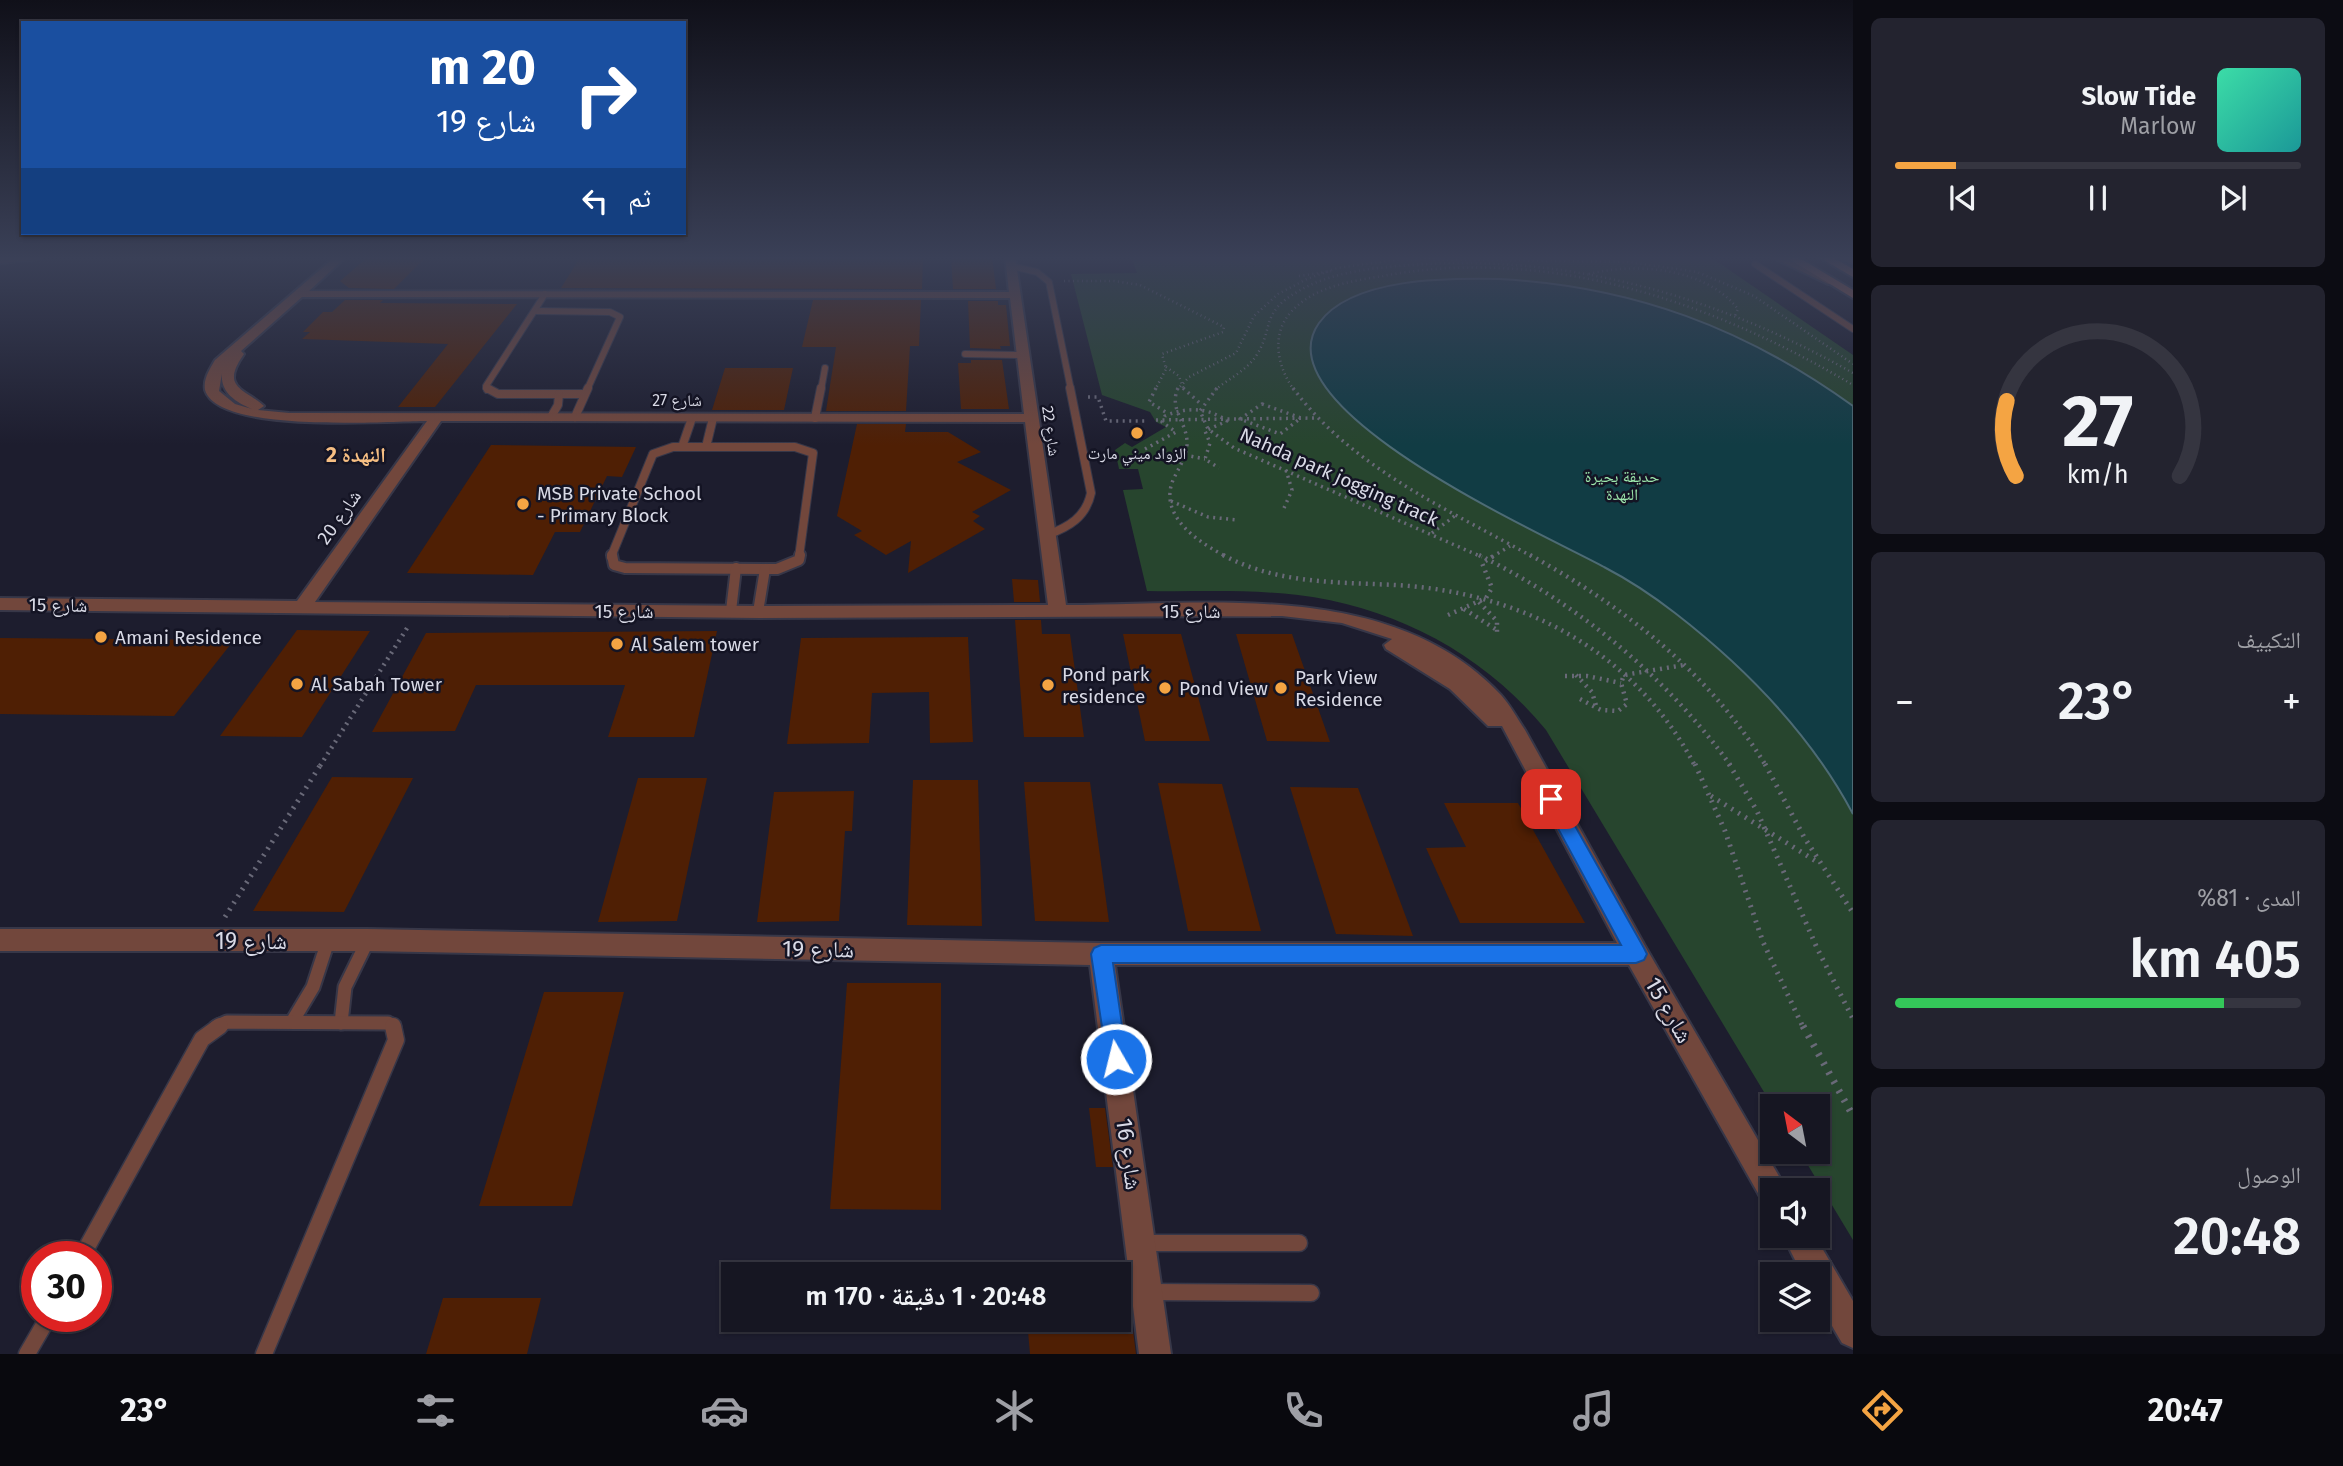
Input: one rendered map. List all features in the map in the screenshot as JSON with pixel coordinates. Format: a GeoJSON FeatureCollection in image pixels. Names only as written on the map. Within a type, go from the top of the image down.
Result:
{"type":"FeatureCollection","features":[{"type":"Feature","properties":{"kind":"street","name":"شارع 27"},"geometry":{"type":"LineString","coordinates":[[271,319],[215,370],[210,384],[215,397],[230,407],[256,414],[323,416],[1032,418]]}},
{"type":"Feature","properties":{"kind":"street","name":"شارع 22"},"geometry":{"type":"LineString","coordinates":[[1018,319],[1058,611]]}},
{"type":"Feature","properties":{"kind":"street","name":"شارع 20"},"geometry":{"type":"LineString","coordinates":[[301,608],[437,417]]}},
{"type":"Feature","properties":{"kind":"street","name":"شارع 15"},"geometry":{"type":"LineString","coordinates":[[0,604],[419,610],[1249,612],[1331,624],[1373,637],[1416,657],[1457,684],[1527,754],[1636,954],[1765,1178]]}},
{"type":"Feature","properties":{"kind":"street","name":"شارع 19"},"geometry":{"type":"LineString","coordinates":[[0,940],[368,940],[1101,954],[1636,954]]}},
{"type":"Feature","properties":{"kind":"street","name":"شارع 16"},"geometry":{"type":"LineString","coordinates":[[1101,954],[1156,1354]]}},
{"type":"Feature","properties":{"kind":"street"},"geometry":{"type":"LineString","coordinates":[[1805,1248],[1853,1332]]}},
{"type":"Feature","properties":{"kind":"lane"},"geometry":{"type":"LineString","coordinates":[[531,319],[486,386],[487,390],[498,394],[584,394]]}},
{"type":"Feature","properties":{"kind":"lane"},"geometry":{"type":"LineString","coordinates":[[575,417],[619,319]]}},
{"type":"Feature","properties":{"kind":"lane"},"geometry":{"type":"LineString","coordinates":[[1047,535],[1077,520],[1090,500],[1056,319]]}},
{"type":"Feature","properties":{"kind":"lane"},"geometry":{"type":"LineString","coordinates":[[1838,319],[1853,329]]}},
{"type":"Feature","properties":{"kind":"lane"},"geometry":{"type":"LineString","coordinates":[[965,354],[1023,355]]}},
{"type":"Feature","properties":{"kind":"lane"},"geometry":{"type":"LineString","coordinates":[[815,418],[825,368]]}},
{"type":"Feature","properties":{"kind":"lane"},"geometry":{"type":"LineString","coordinates":[[551,417],[558,405],[559,394]]}},
{"type":"Feature","properties":{"kind":"lane"},"geometry":{"type":"LineString","coordinates":[[682,447],[692,418]]}},
{"type":"Feature","properties":{"kind":"lane"},"geometry":{"type":"LineString","coordinates":[[706,447],[713,418]]}},
{"type":"Feature","properties":{"kind":"lane"},"geometry":{"type":"LineString","coordinates":[[706,447],[795,447],[813,453],[801,556],[790,566],[765,569],[625,568],[612,562],[653,454],[663,448],[706,447]]}},
{"type":"Feature","properties":{"kind":"lane"},"geometry":{"type":"LineString","coordinates":[[731,611],[736,568]]}},
{"type":"Feature","properties":{"kind":"lane"},"geometry":{"type":"LineString","coordinates":[[758,611],[765,569]]}},
{"type":"Feature","properties":{"kind":"lane"},"geometry":{"type":"LineString","coordinates":[[341,1023],[345,987],[368,940]]}},
{"type":"Feature","properties":{"kind":"lane"},"geometry":{"type":"LineString","coordinates":[[292,1022],[313,987],[328,941]]}},
{"type":"Feature","properties":{"kind":"lane"},"geometry":{"type":"LineString","coordinates":[[90,1241],[207,1034],[227,1022],[388,1023],[394,1027],[396,1040],[264,1354]]}},
{"type":"Feature","properties":{"kind":"lane"},"geometry":{"type":"LineString","coordinates":[[1141,1243],[1299,1243]]}},
{"type":"Feature","properties":{"kind":"lane"},"geometry":{"type":"LineString","coordinates":[[1147,1292],[1311,1293]]}},
{"type":"Feature","properties":{"kind":"lane"},"geometry":{"type":"LineString","coordinates":[[27,1354],[39,1332]]}},
{"type":"Feature","properties":{"kind":"path"},"geometry":{"type":"LineString","coordinates":[[1169,414],[1149,402],[1166,367],[1164,352],[1223,332],[1224,327],[1208,319]]}},
{"type":"Feature","properties":{"kind":"path"},"geometry":{"type":"LineString","coordinates":[[1253,319],[1237,352],[1191,375],[1181,385],[1175,397],[1176,411],[1185,429],[1185,455],[1171,483],[1170,501],[1181,523],[1202,542],[1262,573],[1300,582],[1407,585],[1486,598],[1560,628],[1626,674],[1674,731],[1711,796],[1762,940],[1782,985],[1853,1116]]}},
{"type":"Feature","properties":{"kind":"path","name":"Nahda park jogging track"},"geometry":{"type":"LineString","coordinates":[[1268,319],[1255,358],[1202,405],[1202,420],[1208,429],[1234,448],[1486,558],[1570,608],[1646,669],[1712,740],[1738,777],[1769,832],[1807,928],[1853,1019]]}},
{"type":"Feature","properties":{"kind":"path","name":"Nahda park jogging track"},"geometry":{"type":"LineString","coordinates":[[1286,319],[1280,329],[1278,355],[1292,385],[1317,418],[1363,457],[1457,515],[1609,602],[1685,665],[1726,708],[1749,738],[1819,863],[1853,913]]}},
{"type":"Feature","properties":{"kind":"path","name":"Nahda park jogging track"},"geometry":{"type":"LineString","coordinates":[[1747,319],[1792,339],[1853,373]]}},
{"type":"Feature","properties":{"kind":"path"},"geometry":{"type":"LineString","coordinates":[[1789,319],[1853,364]]}},
{"type":"Feature","properties":{"kind":"path","name":"Nahda park jogging track"},"geometry":{"type":"LineString","coordinates":[[1727,320],[1788,346],[1853,385]]}},
{"type":"Feature","properties":{"kind":"path"},"geometry":{"type":"LineString","coordinates":[[1166,367],[1179,376],[1181,385],[1202,405]]}},
{"type":"Feature","properties":{"kind":"path"},"geometry":{"type":"LineString","coordinates":[[1071,397],[1098,397],[1106,421],[1146,421]]}},
{"type":"Feature","properties":{"kind":"path"},"geometry":{"type":"LineString","coordinates":[[1240,419],[1262,404],[1301,418]]}},
{"type":"Feature","properties":{"kind":"path"},"geometry":{"type":"LineString","coordinates":[[1162,420],[1176,411],[1200,411],[1226,419]]}},
{"type":"Feature","properties":{"kind":"path"},"geometry":{"type":"LineString","coordinates":[[1240,419],[1280,434],[1301,418]]}},
{"type":"Feature","properties":{"kind":"path"},"geometry":{"type":"LineString","coordinates":[[1156,421],[1317,418]]}},
{"type":"Feature","properties":{"kind":"path"},"geometry":{"type":"LineString","coordinates":[[1205,459],[1210,443],[1205,431],[1219,426],[1226,419]]}},
{"type":"Feature","properties":{"kind":"path"},"geometry":{"type":"LineString","coordinates":[[1145,449],[1176,432],[1162,420]]}},
{"type":"Feature","properties":{"kind":"path"},"geometry":{"type":"LineString","coordinates":[[1185,455],[1205,459],[1219,468]]}},
{"type":"Feature","properties":{"kind":"path"},"geometry":{"type":"LineString","coordinates":[[1284,508],[1292,490],[1286,470]]}},
{"type":"Feature","properties":{"kind":"path"},"geometry":{"type":"LineString","coordinates":[[1170,501],[1201,515],[1238,520]]}},
{"type":"Feature","properties":{"kind":"path"},"geometry":{"type":"LineString","coordinates":[[1432,533],[1457,515]]}},
{"type":"Feature","properties":{"kind":"path"},"geometry":{"type":"LineString","coordinates":[[1448,615],[1486,598],[1492,587],[1482,566],[1486,558],[1511,545]]}},
{"type":"Feature","properties":{"kind":"path"},"geometry":{"type":"LineString","coordinates":[[1463,609],[1497,632],[1493,615],[1479,601]]}},
{"type":"Feature","properties":{"kind":"path"},"geometry":{"type":"LineString","coordinates":[[210,940],[419,610]]}},
{"type":"Feature","properties":{"kind":"path"},"geometry":{"type":"LineString","coordinates":[[1580,699],[1597,709],[1610,712],[1624,709],[1627,699],[1621,683],[1626,674],[1685,665]]}},
{"type":"Feature","properties":{"kind":"path"},"geometry":{"type":"LineString","coordinates":[[1565,676],[1576,675],[1621,683]]}},
{"type":"Feature","properties":{"kind":"path"},"geometry":{"type":"LineString","coordinates":[[1576,675],[1592,692],[1597,709]]}},
{"type":"Feature","properties":{"kind":"path"},"geometry":{"type":"LineString","coordinates":[[1711,796],[1819,863]]}},
{"type":"Feature","properties":{"kind":"green space","name":"حديقة بحيرة النهدة"},"geometry":{"type":"Polygon","coordinates":[[[1083,319],[1801,319],[1853,355],[1853,1240],[1830,1202],[1830,1178],[1816,1178],[1807,1164],[1830,1164],[1830,1094],[1765,1094],[1546,730],[1522,703],[1466,657],[1435,638],[1369,610],[1334,601],[1279,593],[1147,591],[1123,490],[1143,489],[1138,469],[1119,469],[1115,450],[1125,443],[1132,447],[1166,427],[1156,422],[1150,412],[1102,395],[1083,319]]]}},
{"type":"Feature","properties":{"kind":"shaded area"},"geometry":{"type":"Polygon","coordinates":[[[1323,319],[1694,319],[1771,354],[1853,406],[1853,814],[1817,757],[1775,704],[1727,656],[1675,613],[1623,577],[1474,499],[1418,466],[1368,430],[1330,393],[1312,357],[1319,323],[1323,319]]]}},
{"type":"Feature","properties":{"kind":"building"},"geometry":{"type":"Polygon","coordinates":[[[316,319],[505,319],[435,407],[398,407],[448,344],[302,339],[310,332],[303,332],[316,319]]]}},
{"type":"Feature","properties":{"kind":"building"},"geometry":{"type":"Polygon","coordinates":[[[809,319],[920,319],[919,346],[910,346],[906,411],[826,411],[836,347],[802,347],[809,319]]]}},
{"type":"Feature","properties":{"kind":"building"},"geometry":{"type":"Polygon","coordinates":[[[969,319],[1007,319],[1010,346],[1000,346],[1001,349],[970,348],[969,319]]]}},
{"type":"Feature","properties":{"kind":"building"},"geometry":{"type":"Polygon","coordinates":[[[971,360],[1002,360],[1009,409],[961,409],[958,363],[971,363],[971,360]]]}},
{"type":"Feature","properties":{"kind":"building"},"geometry":{"type":"Polygon","coordinates":[[[725,368],[793,368],[784,410],[712,410],[725,368]]]}},
{"type":"Feature","properties":{"kind":"building"},"geometry":{"type":"Polygon","coordinates":[[[857,424],[906,424],[905,432],[948,432],[981,452],[957,462],[1011,490],[972,512],[980,516],[973,521],[985,529],[908,573],[911,541],[886,555],[854,535],[862,531],[837,516],[857,424]]]}},
{"type":"Feature","properties":{"kind":"building","name":"MSB Private School - Primary Block"},"geometry":{"type":"Polygon","coordinates":[[[491,445],[636,447],[622,477],[607,476],[580,532],[555,532],[533,575],[407,573],[491,445]]]}},
{"type":"Feature","properties":{"kind":"building"},"geometry":{"type":"Polygon","coordinates":[[[1012,579],[1038,580],[1040,602],[1014,602],[1012,579]]]}},
{"type":"Feature","properties":{"kind":"building","name":"Pond park residence"},"geometry":{"type":"Polygon","coordinates":[[[1015,620],[1041,620],[1042,634],[1070,634],[1084,737],[1024,737],[1015,620]]]}},
{"type":"Feature","properties":{"kind":"building","name":"Al Sabah Tower"},"geometry":{"type":"Polygon","coordinates":[[[297,630],[370,631],[302,737],[220,736],[297,630]]]}},
{"type":"Feature","properties":{"kind":"building"},"geometry":{"type":"Polygon","coordinates":[[[717,631],[694,737],[608,737],[625,685],[476,685],[455,731],[372,732],[426,633],[717,631]]]}},
{"type":"Feature","properties":{"kind":"building","name":"Pond View"},"geometry":{"type":"Polygon","coordinates":[[[1123,634],[1181,634],[1210,741],[1145,741],[1123,634]]]}},
{"type":"Feature","properties":{"kind":"building","name":"Park View Residence"},"geometry":{"type":"Polygon","coordinates":[[[1236,634],[1292,634],[1330,742],[1267,741],[1236,634]]]}},
{"type":"Feature","properties":{"kind":"building"},"geometry":{"type":"Polygon","coordinates":[[[968,637],[973,742],[930,743],[929,692],[872,693],[869,743],[787,744],[801,638],[968,637]]]}},
{"type":"Feature","properties":{"kind":"building"},"geometry":{"type":"Polygon","coordinates":[[[0,638],[234,640],[174,716],[0,714],[0,638]]]}},
{"type":"Feature","properties":{"kind":"building"},"geometry":{"type":"Polygon","coordinates":[[[332,777],[413,778],[344,912],[253,911],[332,777]]]}},
{"type":"Feature","properties":{"kind":"building"},"geometry":{"type":"Polygon","coordinates":[[[638,778],[707,778],[677,921],[598,922],[638,778]]]}},
{"type":"Feature","properties":{"kind":"building"},"geometry":{"type":"Polygon","coordinates":[[[913,780],[978,780],[982,926],[907,925],[913,780]]]}},
{"type":"Feature","properties":{"kind":"building"},"geometry":{"type":"Polygon","coordinates":[[[1024,782],[1090,782],[1109,922],[1035,921],[1024,782]]]}},
{"type":"Feature","properties":{"kind":"building"},"geometry":{"type":"Polygon","coordinates":[[[1158,783],[1222,784],[1261,931],[1188,931],[1158,783]]]}},
{"type":"Feature","properties":{"kind":"building"},"geometry":{"type":"Polygon","coordinates":[[[1290,787],[1358,788],[1413,936],[1336,934],[1290,787]]]}},
{"type":"Feature","properties":{"kind":"building"},"geometry":{"type":"Polygon","coordinates":[[[854,791],[852,831],[845,831],[839,921],[757,922],[774,792],[854,791]]]}},
{"type":"Feature","properties":{"kind":"building"},"geometry":{"type":"Polygon","coordinates":[[[1444,803],[1518,803],[1585,923],[1460,923],[1426,848],[1466,847],[1444,803]]]}},
{"type":"Feature","properties":{"kind":"building"},"geometry":{"type":"Polygon","coordinates":[[[847,983],[941,983],[941,1210],[830,1209],[847,983]]]}},
{"type":"Feature","properties":{"kind":"building"},"geometry":{"type":"Polygon","coordinates":[[[544,992],[624,992],[572,1206],[479,1206],[544,992]]]}},
{"type":"Feature","properties":{"kind":"building"},"geometry":{"type":"Polygon","coordinates":[[[1089,1108],[1105,1108],[1113,1167],[1096,1167],[1089,1108]]]}},
{"type":"Feature","properties":{"kind":"building"},"geometry":{"type":"Polygon","coordinates":[[[443,1298],[541,1298],[527,1354],[426,1354],[443,1298]]]}},
{"type":"Feature","properties":{"kind":"building"},"geometry":{"type":"Polygon","coordinates":[[[1131,1315],[1136,1354],[1030,1354],[1028,1332],[1131,1332],[1131,1315]]]}},
{"type":"Feature","properties":{"kind":"place","name":"الزواد ميني مارت"},"geometry":{"type":"Point","coordinates":[1137,433]}},
{"type":"Feature","properties":{"kind":"place","name":"MSB Private School - Primary Block"},"geometry":{"type":"Point","coordinates":[523,504]}},
{"type":"Feature","properties":{"kind":"place","name":"Amani Residence"},"geometry":{"type":"Point","coordinates":[101,637]}},
{"type":"Feature","properties":{"kind":"place","name":"Al Salem tower"},"geometry":{"type":"Point","coordinates":[617,644]}},
{"type":"Feature","properties":{"kind":"place","name":"Al Sabah Tower"},"geometry":{"type":"Point","coordinates":[297,684]}},
{"type":"Feature","properties":{"kind":"place","name":"Pond park residence"},"geometry":{"type":"Point","coordinates":[1048,685]}},
{"type":"Feature","properties":{"kind":"place","name":"Pond View"},"geometry":{"type":"Point","coordinates":[1165,688]}},
{"type":"Feature","properties":{"kind":"place","name":"Park View Residence"},"geometry":{"type":"Point","coordinates":[1281,688]}},
{"type":"Feature","properties":{"kind":"district","name":"النهدة 2"},"geometry":{"type":"Point","coordinates":[356,455]}},
{"type":"Feature","properties":{"kind":"route"},"geometry":{"type":"LineString","coordinates":[[1116,1059],[1101,954],[1636,954],[1551,799]]}}]}
